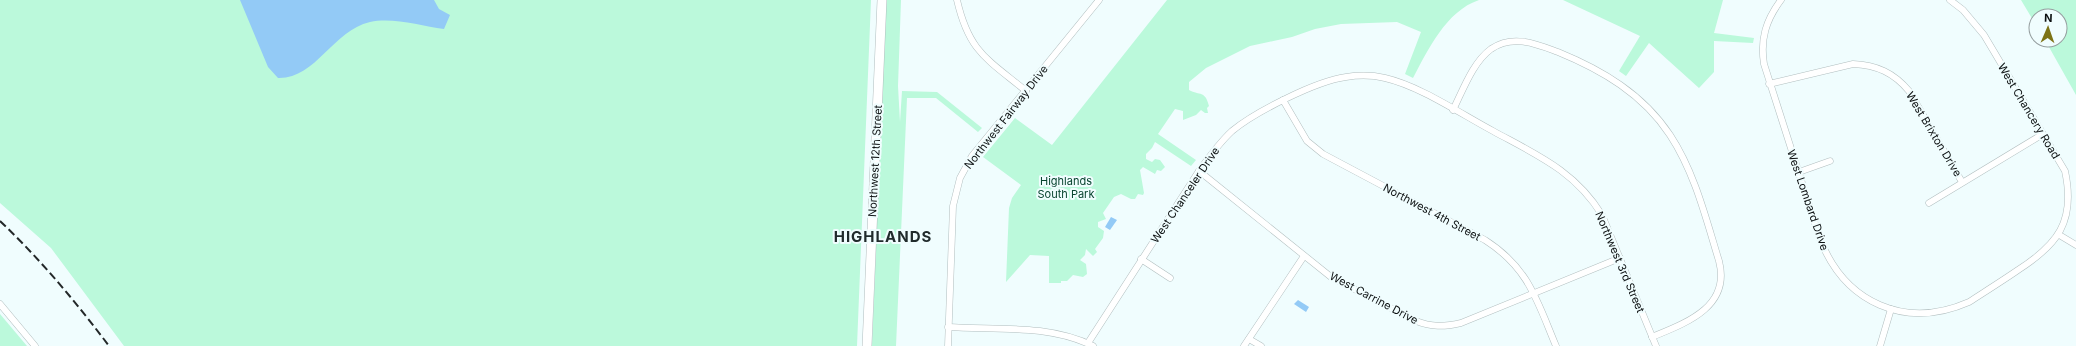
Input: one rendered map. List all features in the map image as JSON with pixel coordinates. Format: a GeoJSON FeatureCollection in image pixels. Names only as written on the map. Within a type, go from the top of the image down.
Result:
{"type":"FeatureCollection","features":[{"type":"Feature","properties":{"kind":"main road","name":"Northwest 12th Street"},"geometry":{"type":"LineString","coordinates":[[867,346],[882,0]]}},
{"type":"Feature","properties":{"kind":"street"},"geometry":{"type":"LineString","coordinates":[[958,0],[963,23],[974,45],[983,56],[1026,91]]}},
{"type":"Feature","properties":{"kind":"street","name":"Northwest Fairway Drive"},"geometry":{"type":"LineString","coordinates":[[948,346],[953,206],[956,189],[965,166],[1099,0]]}},
{"type":"Feature","properties":{"kind":"street"},"geometry":{"type":"LineString","coordinates":[[1769,84],[1762,56],[1763,39],[1769,17],[1781,0]]}},
{"type":"Feature","properties":{"kind":"street","name":"West Chancery Road"},"geometry":{"type":"LineString","coordinates":[[1950,0],[1963,10],[1984,35],[2064,171],[2070,190],[2070,213],[2061,236]]}},
{"type":"Feature","properties":{"kind":"street"},"geometry":{"type":"LineString","coordinates":[[1453,110],[1480,60],[1492,49],[1500,45],[1519,41],[1536,44],[1602,72],[1629,91],[1650,110],[1670,134],[1688,168],[1719,261],[1722,276],[1718,293],[1708,308],[1652,337]]}},
{"type":"Feature","properties":{"kind":"street","name":"West Brixton Drive"},"geometry":{"type":"LineString","coordinates":[[1769,84],[1853,64],[1865,64],[1884,70],[1902,82],[1909,91],[1962,182]]}},
{"type":"Feature","properties":{"kind":"street","name":"West Chanceler Drive"},"geometry":{"type":"LineString","coordinates":[[1090,345],[1141,259],[1199,171],[1219,144],[1231,132],[1259,112],[1283,100],[1334,79],[1372,76],[1396,81],[1408,86],[1453,110]]}},
{"type":"Feature","properties":{"kind":"street","name":"West Lombard Drive"},"geometry":{"type":"LineString","coordinates":[[1769,84],[1820,239],[1830,262],[1851,287],[1867,299],[1891,310],[1930,313],[1956,308],[1970,302],[2040,256],[2061,236]]}},
{"type":"Feature","properties":{"kind":"street","name":"Northwest 4th Street"},"geometry":{"type":"LineString","coordinates":[[1283,100],[1307,141],[1319,152],[1486,240],[1498,248],[1517,266],[1534,294],[1556,346]]}},
{"type":"Feature","properties":{"kind":"street","name":"Northwest 3rd Street"},"geometry":{"type":"LineString","coordinates":[[1453,110],[1550,162],[1574,179],[1593,201],[1602,215],[1656,346]]}},
{"type":"Feature","properties":{"kind":"street"},"geometry":{"type":"LineString","coordinates":[[1929,203],[2043,134]]}},
{"type":"Feature","properties":{"kind":"street"},"geometry":{"type":"LineString","coordinates":[[1799,172],[1830,161]]}},
{"type":"Feature","properties":{"kind":"street","name":"West Carrine Drive"},"geometry":{"type":"LineString","coordinates":[[1199,171],[1304,256],[1340,282],[1426,325],[1449,326],[1461,323],[1620,258]]}},
{"type":"Feature","properties":{"kind":"street"},"geometry":{"type":"LineString","coordinates":[[2061,236],[2076,245]]}},
{"type":"Feature","properties":{"kind":"street"},"geometry":{"type":"LineString","coordinates":[[1244,346],[1304,256]]}},
{"type":"Feature","properties":{"kind":"street"},"geometry":{"type":"LineString","coordinates":[[1141,259],[1170,278]]}},
{"type":"Feature","properties":{"kind":"street"},"geometry":{"type":"LineString","coordinates":[[0,304],[35,346]]}},
{"type":"Feature","properties":{"kind":"street"},"geometry":{"type":"LineString","coordinates":[[1880,346],[1891,310]]}},
{"type":"Feature","properties":{"kind":"street"},"geometry":{"type":"LineString","coordinates":[[948,327],[1052,332],[1090,345]]}},
{"type":"Feature","properties":{"kind":"street"},"geometry":{"type":"LineString","coordinates":[[1249,339],[1261,346]]}},
{"type":"Feature","properties":{"kind":"green space"},"geometry":{"type":"Polygon","coordinates":[[[0,0],[871,0],[857,346],[124,346],[51,248],[0,203],[0,0]]]}},
{"type":"Feature","properties":{"kind":"green space"},"geometry":{"type":"Polygon","coordinates":[[[886,0],[901,0],[898,86],[900,122],[902,91],[937,92],[982,128],[978,132],[936,98],[907,98],[896,346],[872,346],[886,0]]]}},
{"type":"Feature","properties":{"kind":"green space","name":"Highlands South Park"},"geometry":{"type":"Polygon","coordinates":[[[1167,0],[1479,0],[1467,5],[1448,22],[1432,44],[1413,78],[1405,74],[1421,32],[1397,22],[1341,24],[1315,29],[1292,37],[1250,46],[1206,68],[1189,82],[1189,90],[1204,95],[1209,106],[1207,108],[1208,113],[1201,110],[1196,115],[1183,120],[1183,111],[1175,109],[1158,134],[1196,160],[1191,166],[1155,142],[1146,154],[1146,159],[1152,162],[1155,159],[1160,160],[1165,167],[1161,171],[1157,170],[1155,174],[1143,167],[1140,170],[1144,193],[1143,195],[1138,194],[1135,199],[1131,199],[1121,194],[1114,197],[1103,213],[1106,219],[1098,222],[1098,227],[1104,231],[1103,238],[1095,249],[1097,252],[1093,256],[1086,249],[1085,255],[1080,260],[1086,264],[1087,274],[1083,277],[1073,275],[1067,281],[1061,281],[1061,283],[1049,283],[1049,256],[1030,255],[1006,282],[1009,208],[1012,198],[1021,185],[983,157],[1015,118],[1052,145],[1167,0]]]}},
{"type":"Feature","properties":{"kind":"green space"},"geometry":{"type":"Polygon","coordinates":[[[1563,0],[1723,0],[1714,33],[1754,38],[1753,43],[1714,41],[1714,72],[1699,88],[1649,43],[1626,76],[1619,71],[1640,36],[1563,0]]]}},
{"type":"Feature","properties":{"kind":"green space"},"geometry":{"type":"Polygon","coordinates":[[[2021,0],[2076,0],[2076,95],[2050,48],[2068,48],[2068,8],[2028,8],[2028,12],[2021,0]]]}},
{"type":"Feature","properties":{"kind":"green space"},"geometry":{"type":"Polygon","coordinates":[[[0,314],[27,346],[0,346],[0,314]]]}},
{"type":"Feature","properties":{"kind":"water"},"geometry":{"type":"Polygon","coordinates":[[[240,0],[434,0],[439,9],[450,15],[444,29],[397,21],[370,22],[357,27],[345,35],[303,71],[291,76],[278,78],[268,67],[240,0]]]}},
{"type":"Feature","properties":{"kind":"water"},"geometry":{"type":"Polygon","coordinates":[[[1111,217],[1117,220],[1110,230],[1105,227],[1111,217]]]}},
{"type":"Feature","properties":{"kind":"water"},"geometry":{"type":"Polygon","coordinates":[[[1298,300],[1309,307],[1306,312],[1294,304],[1298,300]]]}},
{"type":"Feature","properties":{"kind":"railway"},"geometry":{"type":"LineString","coordinates":[[0,221],[57,281],[109,346]]}},
{"type":"Feature","properties":{"kind":"district","name":"HIGHLANDS"},"geometry":{"type":"Point","coordinates":[883,237]}}]}
